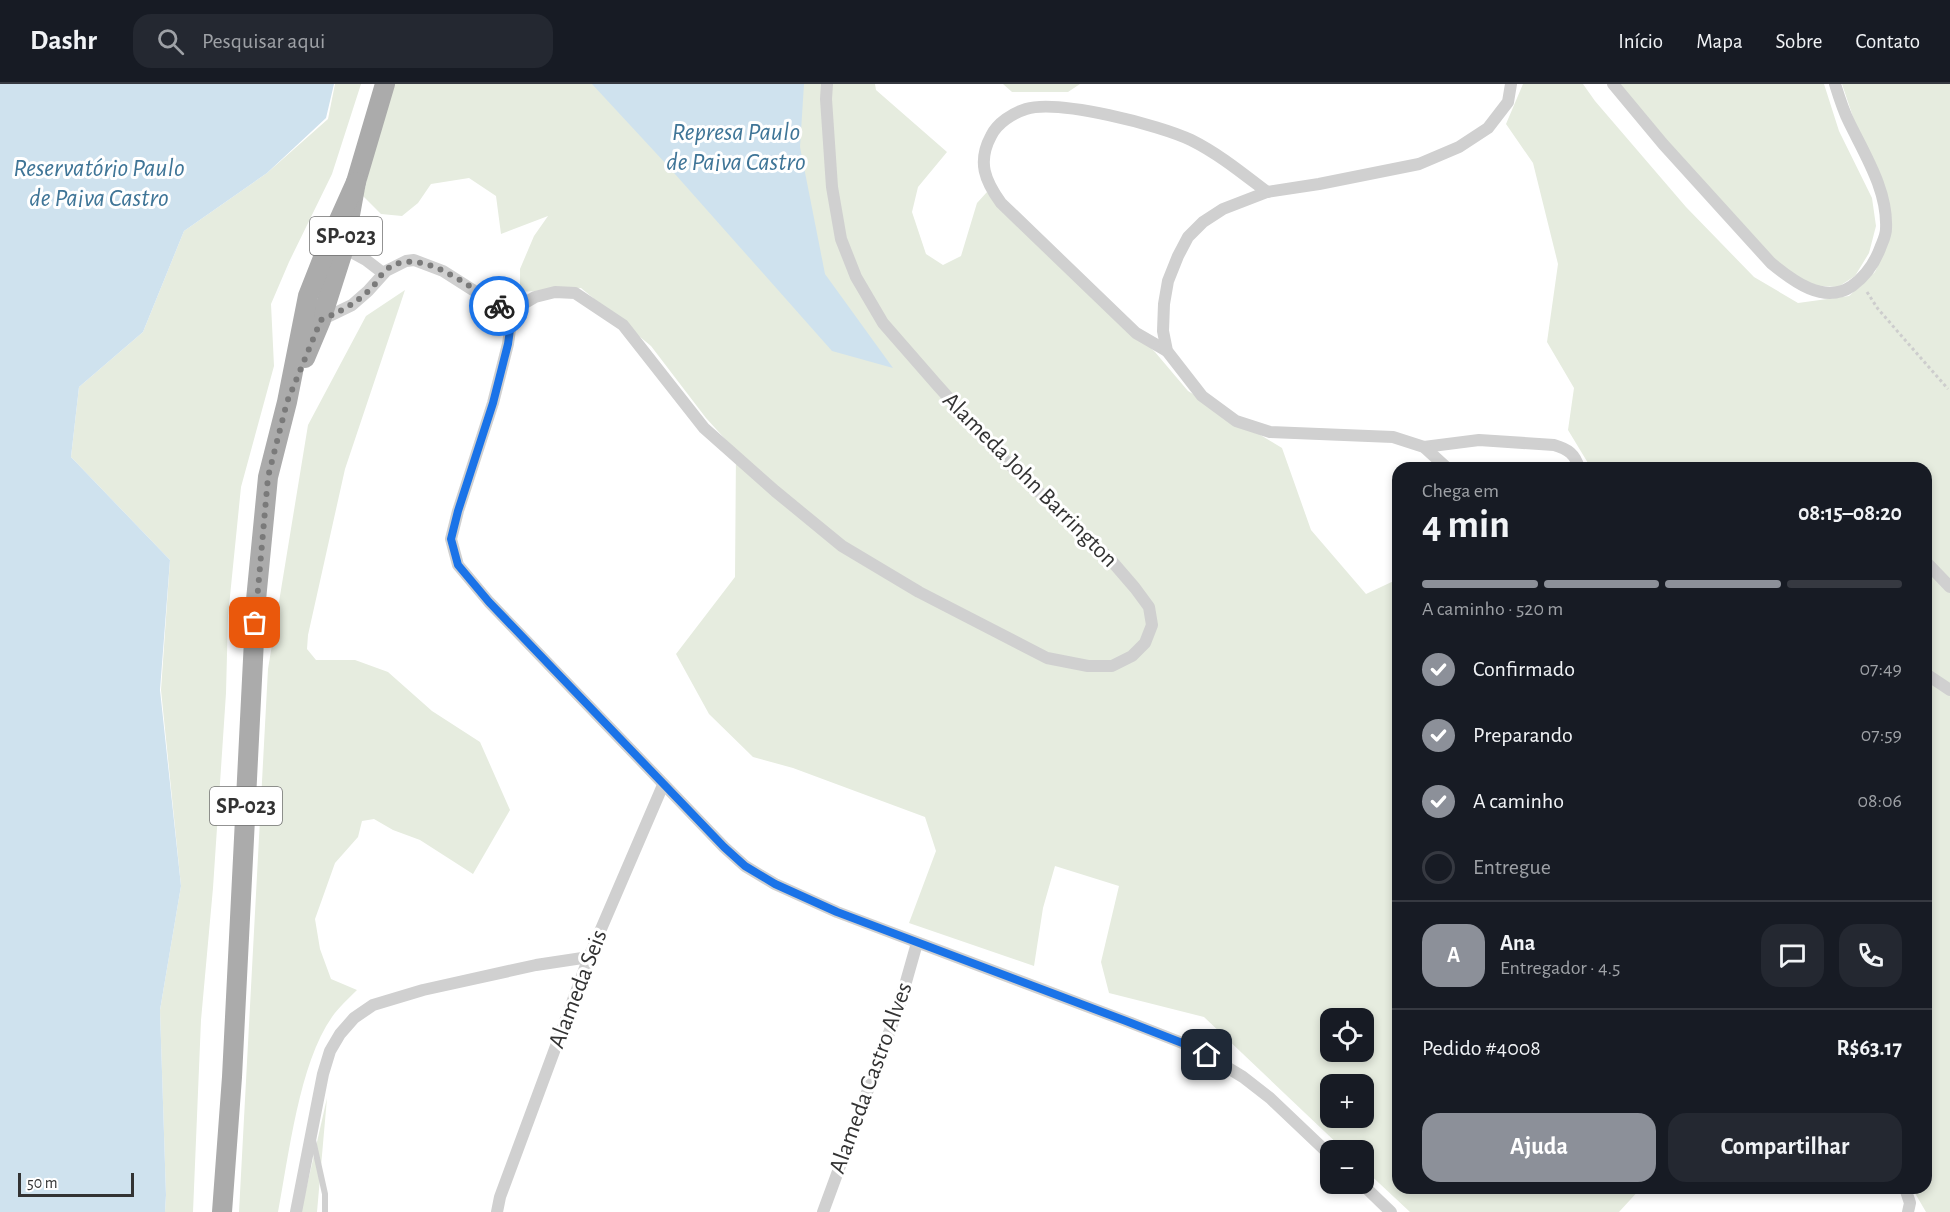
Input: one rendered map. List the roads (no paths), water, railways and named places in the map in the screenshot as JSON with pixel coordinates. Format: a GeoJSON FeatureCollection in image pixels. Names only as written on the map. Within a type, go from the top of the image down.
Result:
{"type":"FeatureCollection","features":[{"type":"Feature","properties":{"kind":"main road","name":"SP-023"},"geometry":{"type":"LineString","coordinates":[[287,402],[321,320],[344,248],[356,182],[385,84]]}},
{"type":"Feature","properties":{"kind":"main road","name":"SP-023"},"geometry":{"type":"LineString","coordinates":[[222,1212],[232,1077],[256,600],[268,477],[287,402],[308,296],[356,182]]}},
{"type":"Feature","properties":{"kind":"street","name":"Alameda John Barrington"},"geometry":{"type":"LineString","coordinates":[[512,315],[523,304],[535,297],[555,292],[575,293],[623,325],[704,428],[842,546],[919,592],[1047,658],[1088,666],[1112,666],[1132,656],[1145,643],[1152,625],[1149,607],[1136,588],[1110,559],[1004,459],[938,386],[884,323],[856,277],[841,239],[832,187],[827,84]]}},
{"type":"Feature","properties":{"kind":"street"},"geometry":{"type":"LineString","coordinates":[[1167,351],[1163,331],[1166,292],[1178,256],[1188,237],[1203,222],[1223,209],[1267,192],[1419,164],[1459,147],[1488,128],[1508,102],[1511,84]]}},
{"type":"Feature","properties":{"kind":"street"},"geometry":{"type":"LineString","coordinates":[[1613,84],[1663,144],[1771,263],[1788,277],[1808,288],[1826,293],[1842,293],[1860,280],[1876,260],[1887,230],[1883,199],[1834,84]]}},
{"type":"Feature","properties":{"kind":"street"},"geometry":{"type":"LineString","coordinates":[[1267,192],[1218,155],[1189,139],[1103,115],[1071,109],[1028,108],[1002,123],[992,133],[982,162],[992,191],[1001,203],[1136,333],[1167,351],[1202,396],[1236,422],[1270,432],[1393,437],[1424,447],[1479,441],[1554,445],[1566,448],[1575,456],[1577,462]]}},
{"type":"Feature","properties":{"kind":"street"},"geometry":{"type":"LineString","coordinates":[[344,248],[383,273]]}},
{"type":"Feature","properties":{"kind":"street"},"geometry":{"type":"LineString","coordinates":[[321,320],[352,305],[383,273],[406,261],[422,262],[443,271],[512,315],[508,344],[493,403],[451,539],[458,565],[489,602],[663,785],[745,866],[797,895],[1195,1048],[1243,1077],[1261,1091],[1320,1146]]}},
{"type":"Feature","properties":{"kind":"street"},"geometry":{"type":"LineString","coordinates":[[1424,447],[1440,462]]}},
{"type":"Feature","properties":{"kind":"street"},"geometry":{"type":"LineString","coordinates":[[1932,568],[1950,587]]}},
{"type":"Feature","properties":{"kind":"street"},"geometry":{"type":"LineString","coordinates":[[1932,678],[1950,690]]}},
{"type":"Feature","properties":{"kind":"street","name":"Alameda Seis"},"geometry":{"type":"LineString","coordinates":[[497,1212],[500,1197],[589,957],[663,785]]}},
{"type":"Feature","properties":{"kind":"street","name":"Alameda Castro Alves"},"geometry":{"type":"LineString","coordinates":[[823,1212],[900,1003],[917,943]]}},
{"type":"Feature","properties":{"kind":"street"},"geometry":{"type":"LineString","coordinates":[[296,1212],[323,1074],[330,1051],[340,1034],[354,1018],[373,1005],[446,985],[536,965],[589,957]]}},
{"type":"Feature","properties":{"kind":"street"},"geometry":{"type":"LineString","coordinates":[[1373,1194],[1392,1212]]}},
{"type":"Feature","properties":{"kind":"lane"},"geometry":{"type":"LineString","coordinates":[[312,1134],[325,1194],[326,1212]]}},
{"type":"Feature","properties":{"kind":"water","name":"Reservatório Paulo de Paiva Castro"},"geometry":{"type":"Polygon","coordinates":[[[0,84],[334,84],[326,118],[267,173],[184,231],[143,332],[79,387],[71,457],[170,560],[160,690],[181,886],[160,1010],[165,1212],[0,1212],[0,84]]]}},
{"type":"Feature","properties":{"kind":"water","name":"Represa Paulo de Paiva Castro"},"geometry":{"type":"Polygon","coordinates":[[[592,84],[804,84],[800,147],[825,274],[893,368],[832,351],[592,84]]]}}]}
